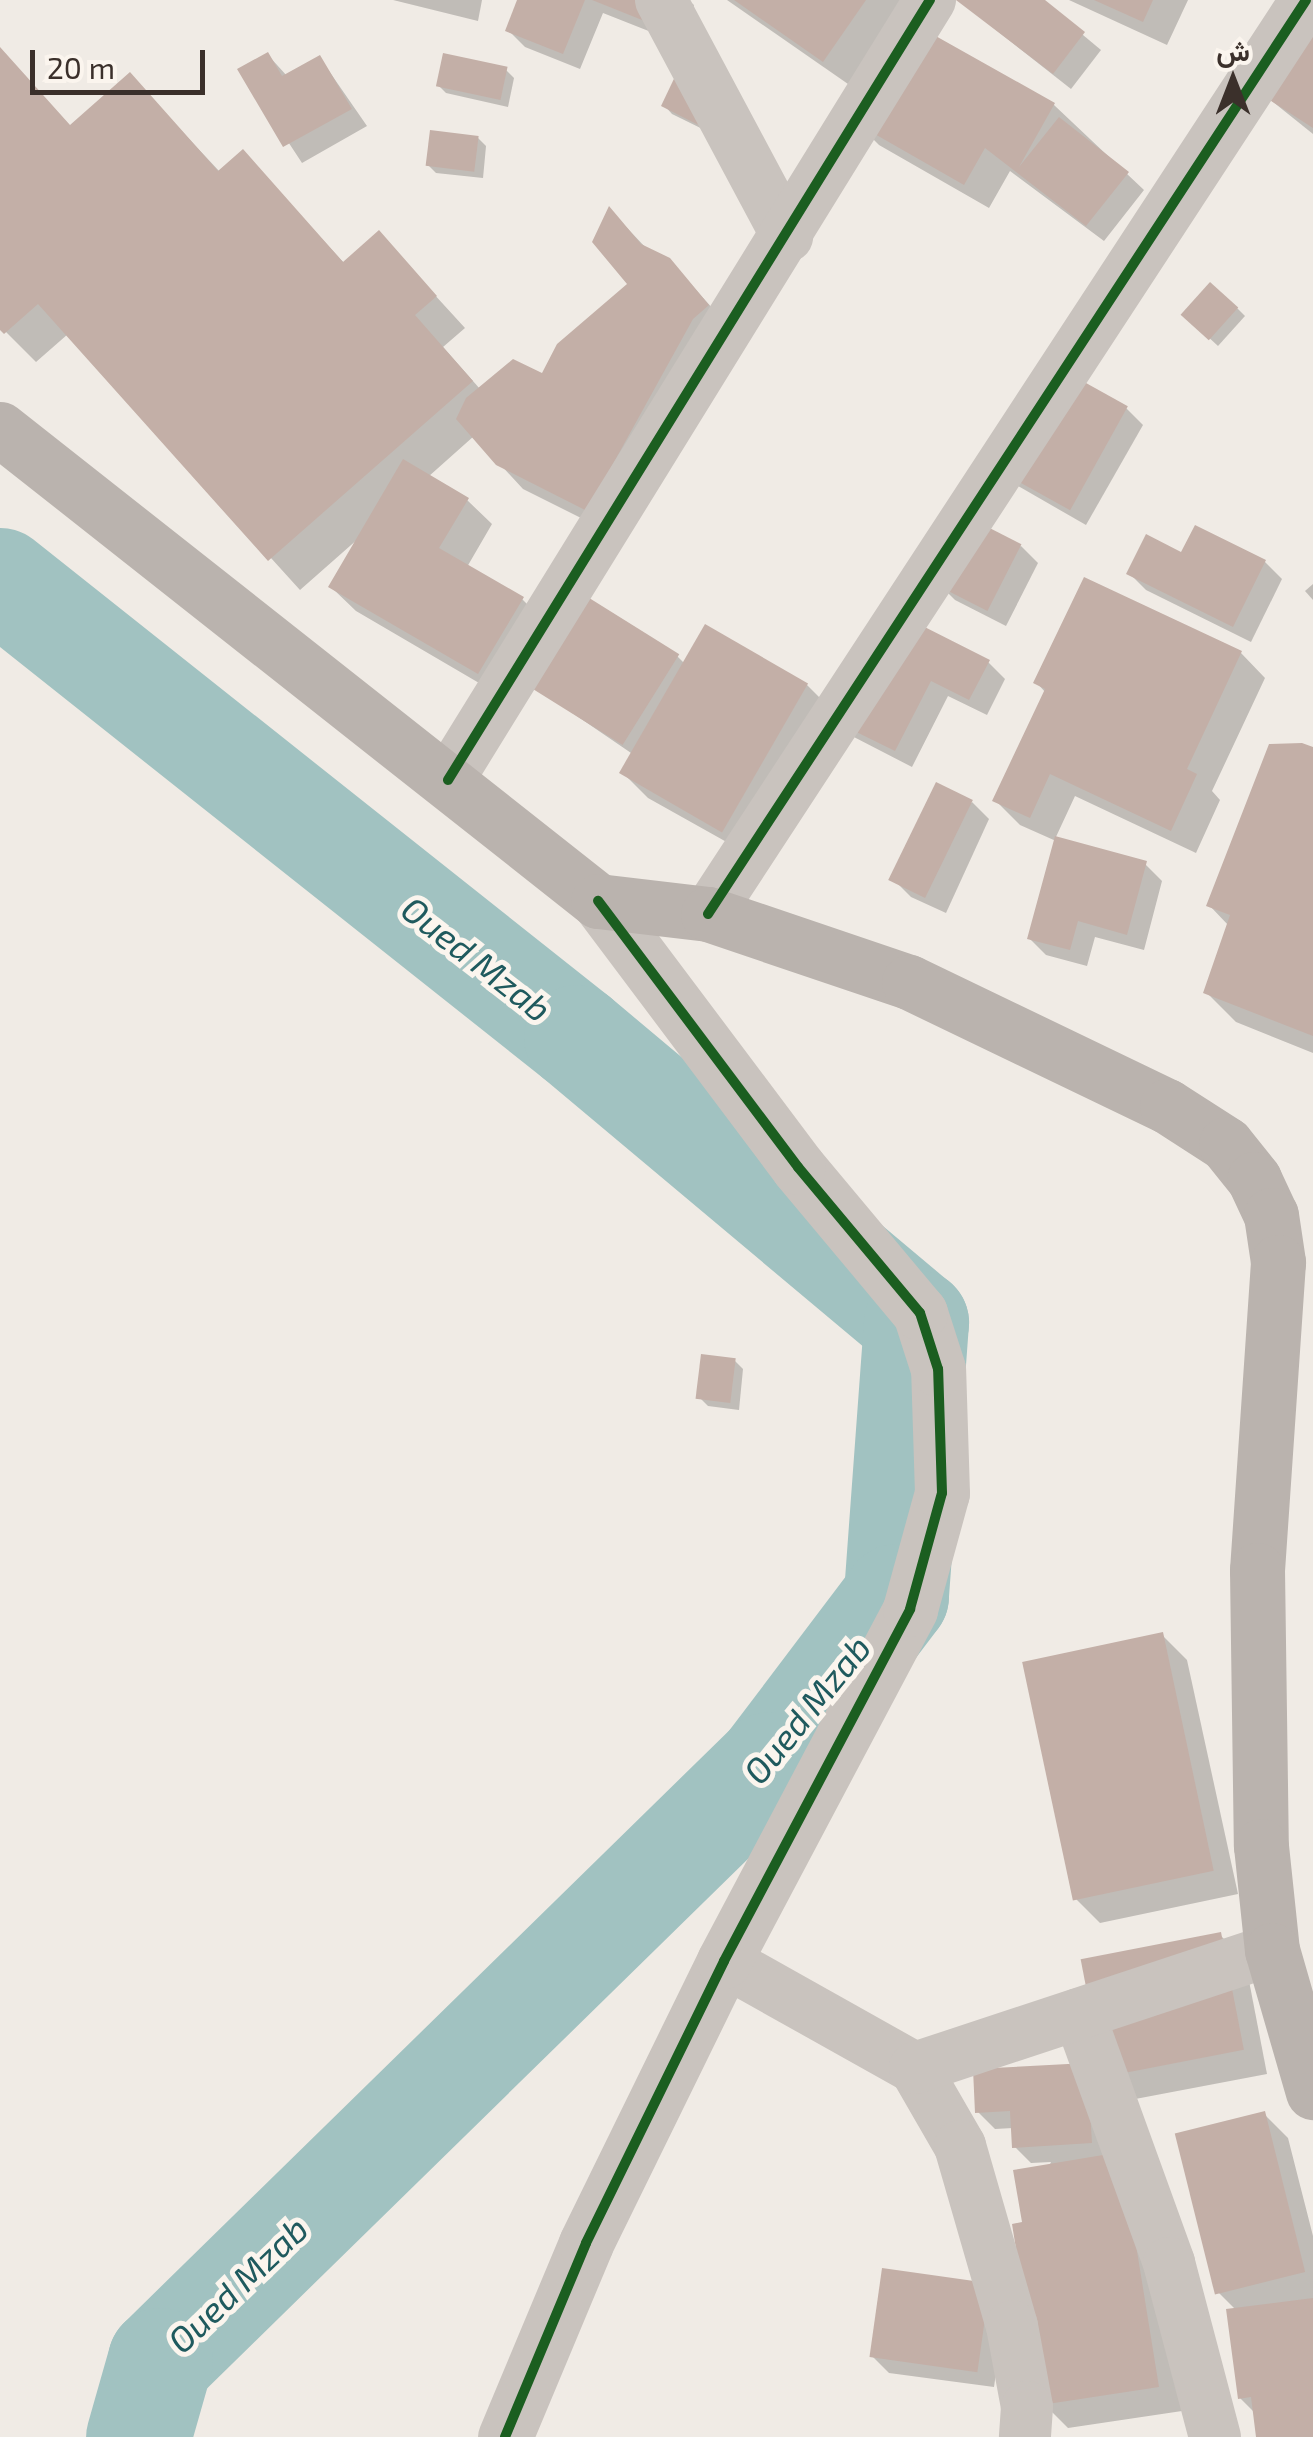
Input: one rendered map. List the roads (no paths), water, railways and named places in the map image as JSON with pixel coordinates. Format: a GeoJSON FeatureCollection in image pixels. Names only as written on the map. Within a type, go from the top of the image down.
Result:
{"type":"FeatureCollection","features":[{"type":"Feature","properties":{"kind":"main road"},"geometry":{"type":"LineString","coordinates":[[0,429],[598,901],[708,914],[909,982],[1167,1106],[1226,1144],[1254,1179],[1295,1260],[1256,1617],[1261,1846],[1272,1950],[1313,2092]]}},
{"type":"Feature","properties":{"kind":"street"},"geometry":{"type":"LineString","coordinates":[[662,0],[787,236]]}},
{"type":"Feature","properties":{"kind":"street"},"geometry":{"type":"LineString","coordinates":[[448,780],[930,0]]}},
{"type":"Feature","properties":{"kind":"street"},"geometry":{"type":"LineString","coordinates":[[708,914],[1306,0]]}},
{"type":"Feature","properties":{"kind":"street"},"geometry":{"type":"LineString","coordinates":[[504,2437],[586,2243],[724,1961],[910,1609],[942,1493],[938,1369],[920,1313],[798,1167],[598,901]]}},
{"type":"Feature","properties":{"kind":"street"},"geometry":{"type":"LineString","coordinates":[[915,2068],[1272,1950]]}},
{"type":"Feature","properties":{"kind":"street"},"geometry":{"type":"LineString","coordinates":[[724,1961],[915,2068],[960,2146],[1012,2326],[1028,2407],[1025,2437]]}},
{"type":"Feature","properties":{"kind":"street"},"geometry":{"type":"LineString","coordinates":[[1079,2014],[1169,2263],[1215,2437]]}},
{"type":"Feature","properties":{"kind":"waterway","name":"Oued Mzab"},"geometry":{"type":"LineString","coordinates":[[0,580],[576,1037],[916,1322],[896,1596],[769,1764],[160,2360],[138,2437]]}}]}
